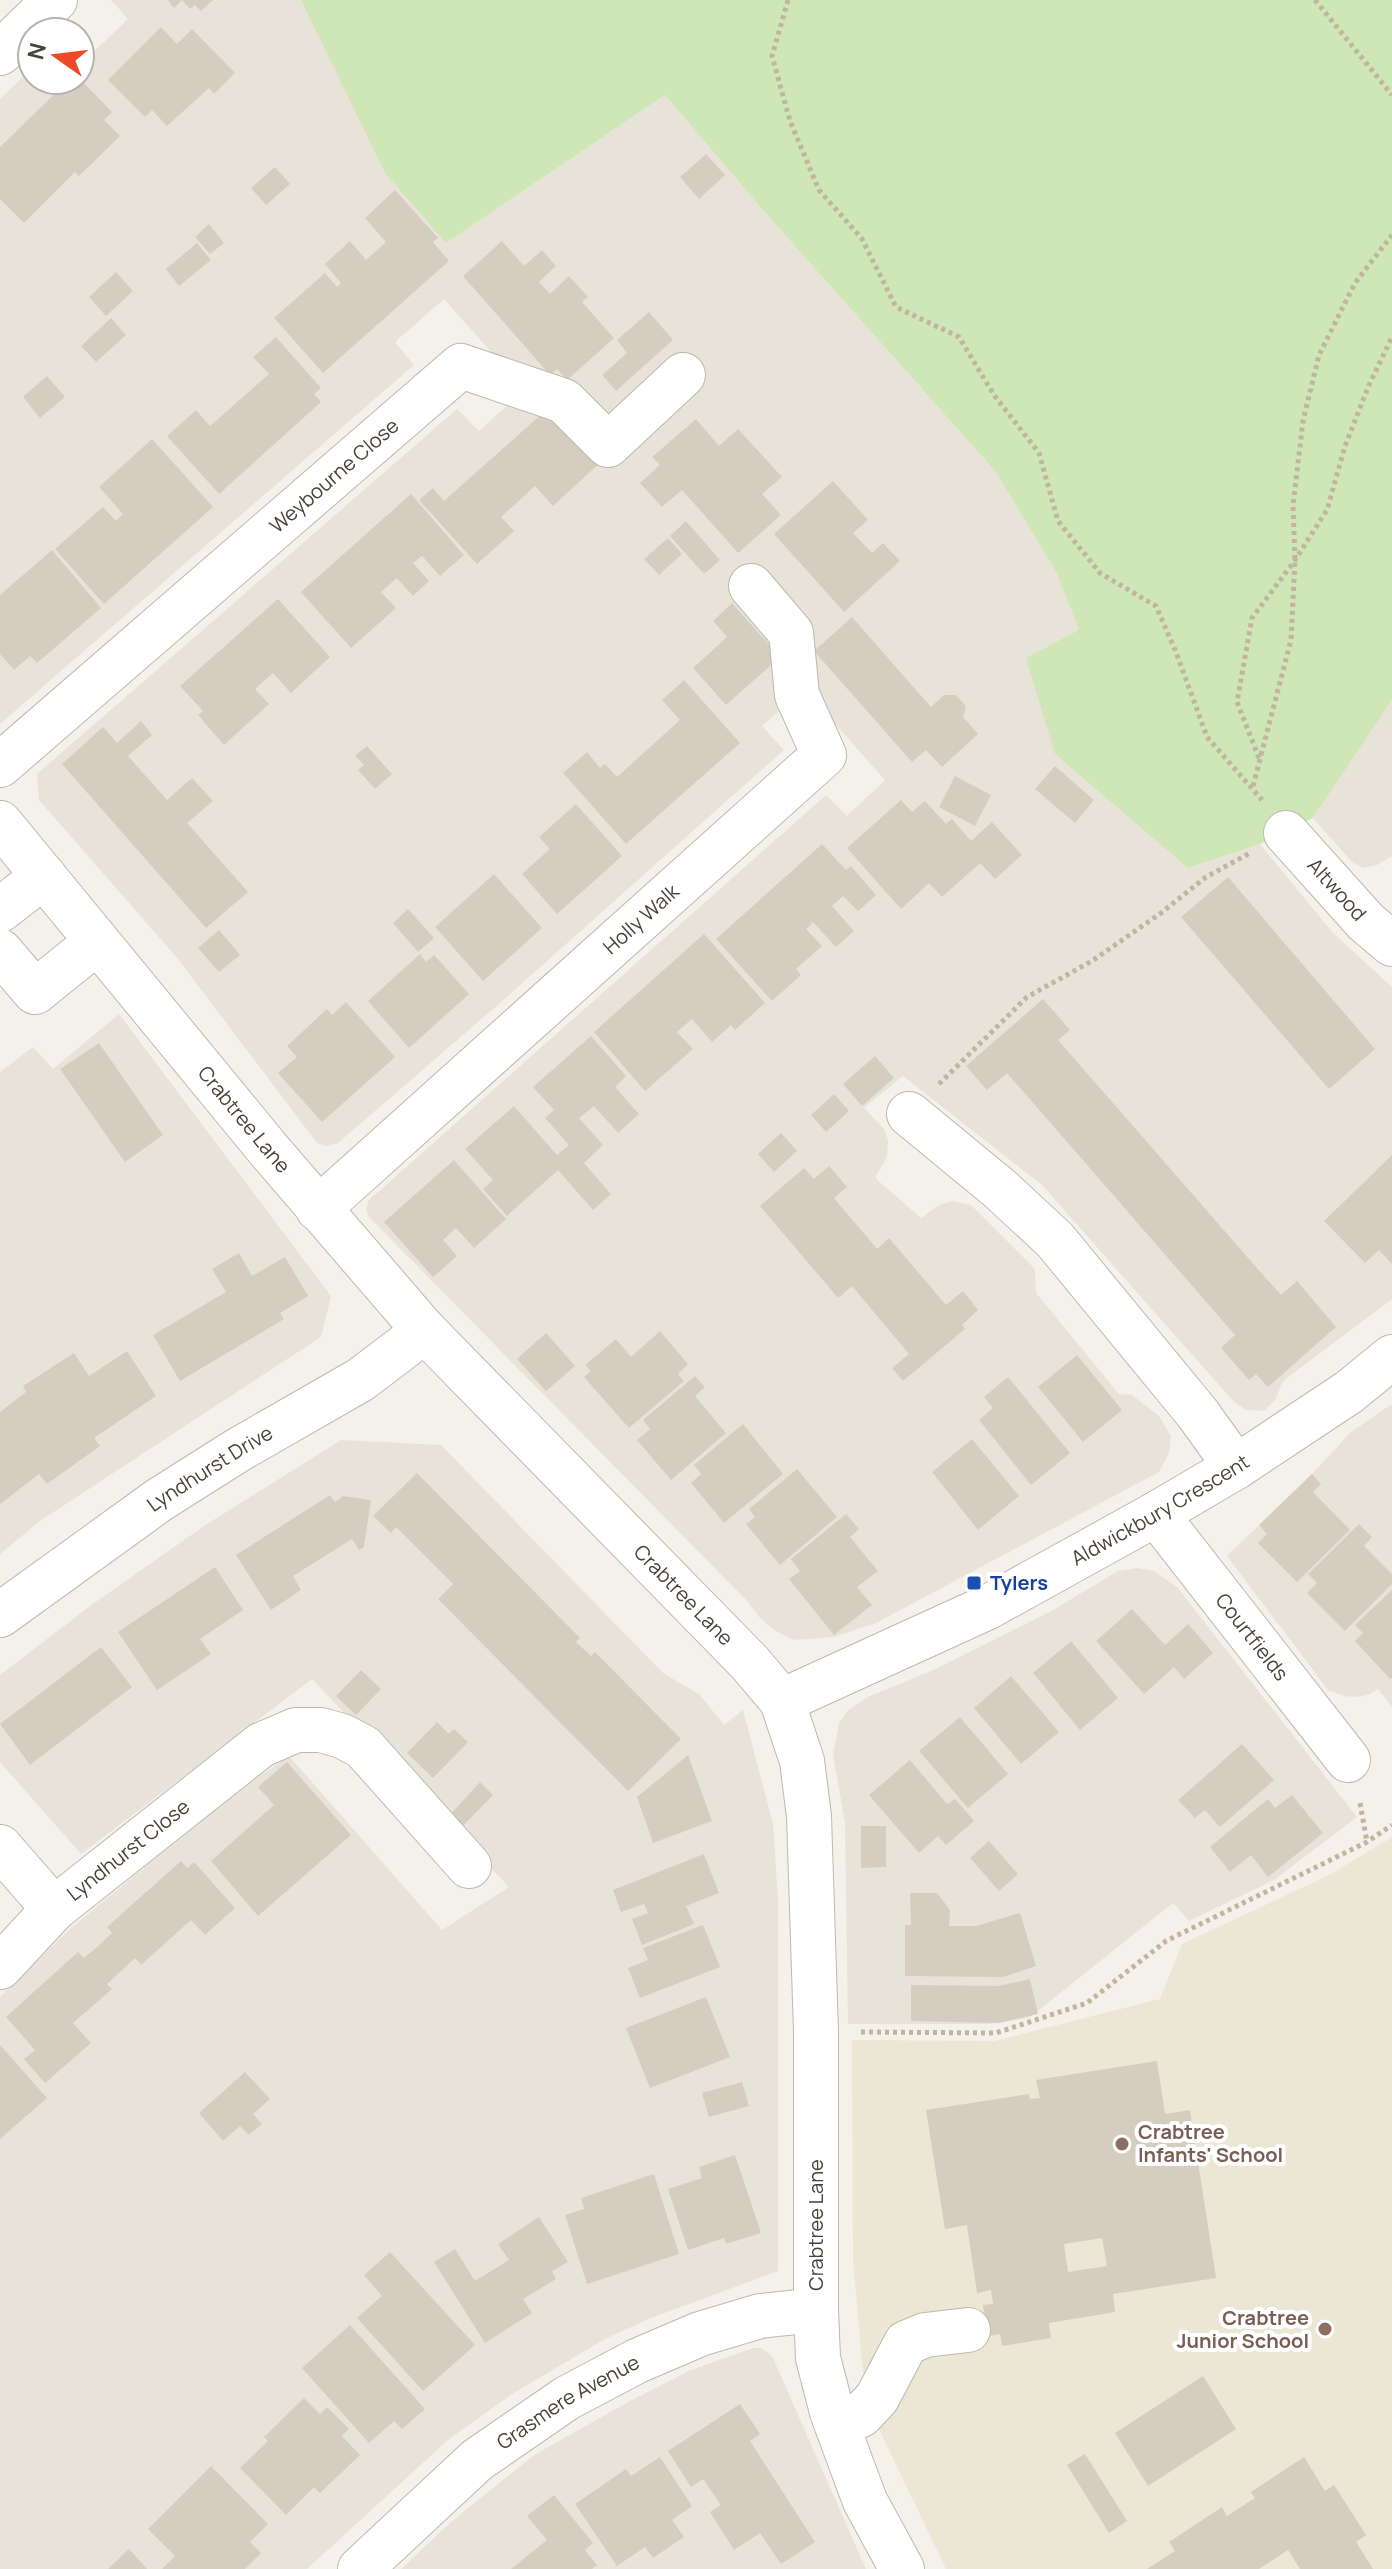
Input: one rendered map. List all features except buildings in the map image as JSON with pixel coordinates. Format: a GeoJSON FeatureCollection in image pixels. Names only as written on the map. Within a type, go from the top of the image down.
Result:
{"type":"FeatureCollection","features":[{"type":"Feature","properties":{"kind":"street"},"geometry":{"type":"LineString","coordinates":[[0,53],[55,0]]}},
{"type":"Feature","properties":{"kind":"street","name":"Weybourne Close"},"geometry":{"type":"LineString","coordinates":[[0,765],[461,366],[564,401],[608,445],[683,375]]}},
{"type":"Feature","properties":{"kind":"street","name":"Holly Walk"},"geometry":{"type":"LineString","coordinates":[[318,1209],[824,755],[797,695],[791,633],[751,586]]}},
{"type":"Feature","properties":{"kind":"street","name":"Crabtree Lane"},"geometry":{"type":"LineString","coordinates":[[0,823],[318,1209],[423,1329],[750,1663],[782,1701],[802,1761],[809,1816],[816,2032],[818,2358],[837,2425],[865,2501],[902,2569]]}},
{"type":"Feature","properties":{"kind":"street","name":"Altwood"},"geometry":{"type":"LineString","coordinates":[[1286,833],[1366,922],[1392,944]]}},
{"type":"Feature","properties":{"kind":"street"},"geometry":{"type":"LineString","coordinates":[[0,910],[44,876]]}},
{"type":"Feature","properties":{"kind":"street"},"geometry":{"type":"LineString","coordinates":[[0,951],[35,992],[97,942]]}},
{"type":"Feature","properties":{"kind":"street"},"geometry":{"type":"LineString","coordinates":[[909,1114],[1000,1189],[1055,1240],[1198,1414],[1236,1467]]}},
{"type":"Feature","properties":{"kind":"street","name":"Lyndhurst Drive"},"geometry":{"type":"LineString","coordinates":[[0,1615],[159,1500],[238,1450],[360,1380],[423,1329]]}},
{"type":"Feature","properties":{"kind":"street","name":"Aldwickbury Crescent"},"geometry":{"type":"LineString","coordinates":[[782,1701],[988,1607],[1156,1514],[1236,1467],[1349,1392],[1392,1357]]}},
{"type":"Feature","properties":{"kind":"street","name":"Courtfields"},"geometry":{"type":"LineString","coordinates":[[1156,1514],[1348,1760]]}},
{"type":"Feature","properties":{"kind":"street","name":"Lyndhurst Close"},"geometry":{"type":"LineString","coordinates":[[0,1967],[54,1909],[201,1791],[261,1745],[296,1730],[321,1730],[363,1747],[469,1866]]}},
{"type":"Feature","properties":{"kind":"street","name":"Lyndhurst Close"},"geometry":{"type":"LineString","coordinates":[[0,1847],[54,1909]]}},
{"type":"Feature","properties":{"kind":"street","name":"Grasmere Avenue"},"geometry":{"type":"LineString","coordinates":[[360,2569],[477,2460],[567,2398],[637,2361],[700,2334],[760,2316],[816,2310]]}},
{"type":"Feature","properties":{"kind":"street"},"geometry":{"type":"LineString","coordinates":[[837,2425],[861,2415],[877,2398],[906,2343],[925,2335],[968,2330]]}},
{"type":"Feature","properties":{"kind":"path"},"geometry":{"type":"LineString","coordinates":[[788,0],[772,56],[790,121],[819,190],[862,239],[896,307],[959,337],[994,395],[1039,453],[1058,521],[1100,573],[1156,606],[1207,737],[1252,787],[1286,833],[1206,877],[1092,961],[1027,997],[909,1114]]}},
{"type":"Feature","properties":{"kind":"path"},"geometry":{"type":"LineString","coordinates":[[1315,0],[1392,95]]}},
{"type":"Feature","properties":{"kind":"path"},"geometry":{"type":"LineString","coordinates":[[1252,787],[1291,640],[1294,491],[1303,421],[1319,355],[1355,283],[1392,235]]}},
{"type":"Feature","properties":{"kind":"path"},"geometry":{"type":"LineString","coordinates":[[1260,761],[1237,702],[1252,618],[1327,510],[1345,446],[1392,337]]}},
{"type":"Feature","properties":{"kind":"path"},"geometry":{"type":"LineString","coordinates":[[816,2032],[996,2033],[1087,2003],[1166,1941],[1367,1842],[1392,1825]]}},
{"type":"Feature","properties":{"kind":"shaded area"},"geometry":{"type":"Polygon","coordinates":[[[111,0],[301,0],[331,58],[446,243],[665,95],[995,471],[1056,572],[1079,630],[1188,868],[1260,844],[1333,933],[1392,987],[1392,1299],[1283,1381],[1275,1400],[1264,1411],[1246,1410],[1234,1402],[1042,1185],[903,1076],[864,1108],[884,1129],[888,1140],[887,1157],[875,1178],[921,1218],[939,1205],[952,1201],[971,1205],[1035,1269],[1036,1293],[1119,1394],[1132,1395],[1159,1416],[1171,1436],[1169,1453],[1159,1472],[876,1623],[834,1637],[795,1640],[777,1632],[760,1618],[747,1601],[369,1217],[366,1209],[369,1200],[826,795],[847,816],[885,780],[804,689],[762,726],[784,750],[338,1143],[325,1146],[317,1143],[178,959],[39,800],[37,774],[457,409],[479,431],[525,390],[444,299],[395,342],[414,365],[0,724],[0,99],[16,84],[16,96],[96,96],[96,50],[128,19],[111,0]]]}},
{"type":"Feature","properties":{"kind":"shaded area"},"geometry":{"type":"Polygon","coordinates":[[[1392,700],[1392,856],[1377,865],[1363,868],[1352,862],[1313,818],[1392,700]]]}},
{"type":"Feature","properties":{"kind":"shaded area"},"geometry":{"type":"Polygon","coordinates":[[[119,1014],[331,1296],[321,1337],[40,1521],[0,1554],[0,1072],[33,1047],[53,1069],[119,1014]]]}},
{"type":"Feature","properties":{"kind":"shaded area"},"geometry":{"type":"Polygon","coordinates":[[[1392,1404],[1392,1707],[1378,1689],[1356,1697],[1328,1690],[1227,1556],[1351,1432],[1392,1404]]]}},
{"type":"Feature","properties":{"kind":"shaded area"},"geometry":{"type":"Polygon","coordinates":[[[341,1440],[441,1445],[663,1673],[700,1695],[724,1725],[743,1710],[773,1824],[778,1901],[778,2271],[651,2318],[605,2339],[512,2394],[449,2439],[307,2569],[0,2569],[0,1997],[71,1928],[227,1799],[289,1756],[442,1930],[509,1887],[312,1679],[81,1854],[0,1762],[0,1675],[90,1606],[204,1526],[341,1440]]]}},
{"type":"Feature","properties":{"kind":"shaded area"},"geometry":{"type":"Polygon","coordinates":[[[1137,1568],[1154,1571],[1177,1587],[1357,1817],[1274,1880],[1189,1921],[1173,1903],[1029,2018],[990,2024],[848,2024],[845,1823],[833,1755],[839,1723],[848,1710],[868,1697],[933,1670],[1053,1610],[1118,1571],[1137,1568]]]}},
{"type":"Feature","properties":{"kind":"shaded area","name":"Crabtree Infants' School"},"geometry":{"type":"Polygon","coordinates":[[[1392,1837],[1392,2569],[946,2569],[879,2429],[863,2372],[853,2260],[852,2040],[994,2041],[1160,1999],[1182,1944],[1331,1874],[1392,1837]]]}},
{"type":"Feature","properties":{"kind":"shaded area"},"geometry":{"type":"Polygon","coordinates":[[[761,2348],[772,2356],[866,2569],[401,2569],[451,2522],[534,2455],[691,2370],[761,2348]]]}},
{"type":"Feature","properties":{"kind":"green space"},"geometry":{"type":"Polygon","coordinates":[[[301,0],[1392,0],[1392,700],[1313,818],[1260,844],[1188,868],[1055,754],[1026,658],[1079,630],[1056,572],[995,471],[665,95],[446,243],[385,173],[301,0]]]}},
{"type":"Feature","properties":{"kind":"place","name":"Tylers"},"geometry":{"type":"Point","coordinates":[974,1583]}},
{"type":"Feature","properties":{"kind":"place","name":"Crabtree Infants' School"},"geometry":{"type":"Point","coordinates":[1122,2144]}},
{"type":"Feature","properties":{"kind":"place","name":"Crabtree Junior School"},"geometry":{"type":"Point","coordinates":[1325,2329]}}]}
